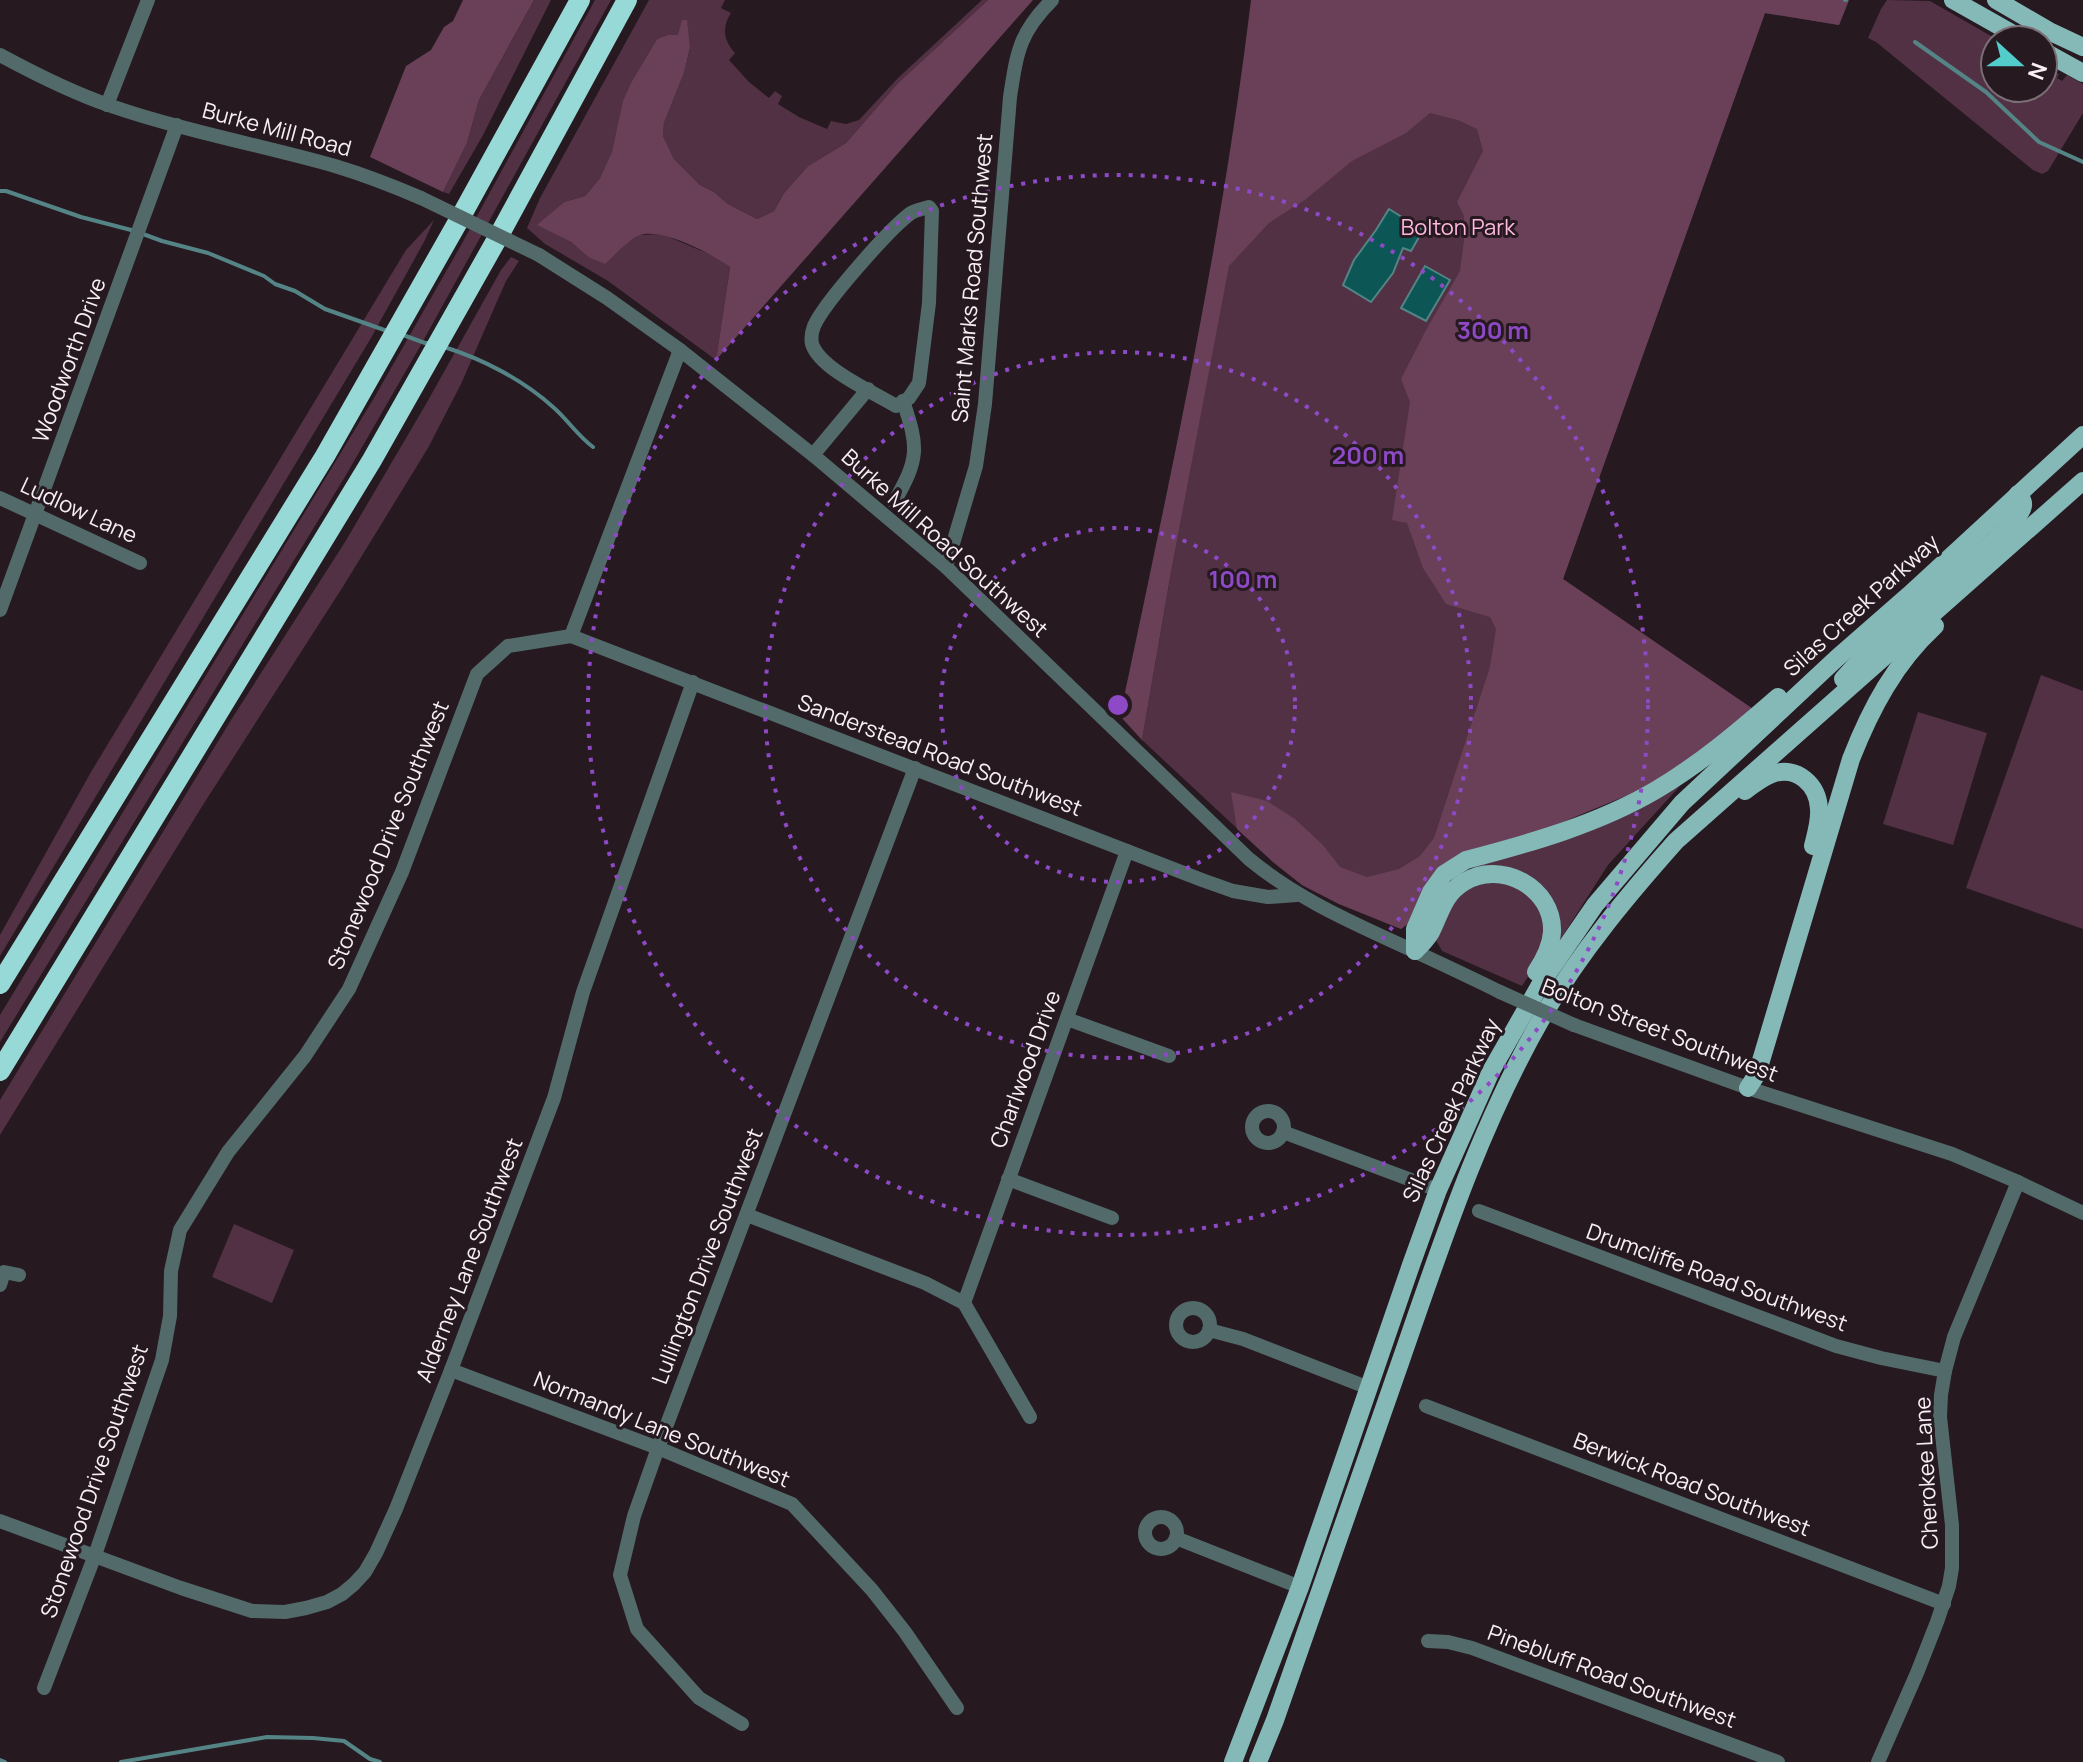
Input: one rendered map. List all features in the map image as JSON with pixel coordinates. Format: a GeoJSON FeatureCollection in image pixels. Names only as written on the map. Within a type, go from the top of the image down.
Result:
{"type":"FeatureCollection","features":[{"type":"Feature","properties":{"kind":"highway"},"geometry":{"type":"LineString","coordinates":[[0,984],[325,456],[580,0]]}},
{"type":"Feature","properties":{"kind":"highway"},"geometry":{"type":"LineString","coordinates":[[0,1071],[372,460],[627,0]]}},
{"type":"Feature","properties":{"kind":"main road"},"geometry":{"type":"LineString","coordinates":[[1953,0],[1996,24]]}},
{"type":"Feature","properties":{"kind":"main road"},"geometry":{"type":"LineString","coordinates":[[1996,0],[2083,47]]}},
{"type":"Feature","properties":{"kind":"main road"},"geometry":{"type":"LineString","coordinates":[[2059,60],[2083,73]]}},
{"type":"Feature","properties":{"kind":"main road","name":"Silas Creek Parkway"},"geometry":{"type":"LineString","coordinates":[[1233,1762],[1300,1587],[1438,1190],[1491,1071],[1540,985],[1595,905],[1682,803],[2083,435]]}},
{"type":"Feature","properties":{"kind":"main road","name":"Silas Creek Parkway"},"geometry":{"type":"LineString","coordinates":[[1258,1762],[1448,1222],[1510,1079],[1565,980],[1616,911],[1676,841],[2083,481]]}},
{"type":"Feature","properties":{"kind":"main road"},"geometry":{"type":"LineString","coordinates":[[1825,708],[1862,657],[2018,516],[2023,505],[2018,494]]}},
{"type":"Feature","properties":{"kind":"main road"},"geometry":{"type":"LineString","coordinates":[[1748,1088],[1757,1074],[1862,730],[1899,665],[1928,632],[1970,594],[2008,547]]}},
{"type":"Feature","properties":{"kind":"main road"},"geometry":{"type":"LineString","coordinates":[[1415,951],[1415,929],[1431,892],[1450,869],[1466,860],[1588,823],[1655,791],[1734,735],[1802,677],[1837,658]]}},
{"type":"Feature","properties":{"kind":"main road"},"geometry":{"type":"LineString","coordinates":[[1676,841],[1701,829],[1746,790],[1772,774],[1788,772],[1800,776],[1810,783],[1818,799],[1817,830],[1748,1071],[1748,1088]]}},
{"type":"Feature","properties":{"kind":"main road"},"geometry":{"type":"LineString","coordinates":[[1415,951],[1429,935],[1446,897],[1462,883],[1481,874],[1500,873],[1519,879],[1535,891],[1547,907],[1552,924],[1550,943],[1505,1025],[1491,1071]]}},
{"type":"Feature","properties":{"kind":"street"},"geometry":{"type":"LineString","coordinates":[[107,105],[148,0]]}},
{"type":"Feature","properties":{"kind":"street","name":"Saint Marks Road Southwest"},"geometry":{"type":"LineString","coordinates":[[946,567],[976,466],[985,404],[1010,97],[1017,54],[1031,25],[1052,0]]}},
{"type":"Feature","properties":{"kind":"street","name":"Burke Mill Road"},"geometry":{"type":"LineString","coordinates":[[0,55],[107,105],[378,180],[539,255]]}},
{"type":"Feature","properties":{"kind":"street","name":"Woodworth Drive"},"geometry":{"type":"LineString","coordinates":[[0,610],[177,125]]}},
{"type":"Feature","properties":{"kind":"street"},"geometry":{"type":"LineString","coordinates":[[929,207],[932,211],[929,303],[919,383],[909,398],[903,401],[896,406],[835,370],[819,356],[811,341],[814,326],[835,294],[913,212],[929,207]]}},
{"type":"Feature","properties":{"kind":"street","name":"Burke Mill Road Southwest"},"geometry":{"type":"LineString","coordinates":[[539,255],[680,350],[813,455],[946,567],[1249,859],[1297,895]]}},
{"type":"Feature","properties":{"kind":"street"},"geometry":{"type":"LineString","coordinates":[[571,636],[680,350]]}},
{"type":"Feature","properties":{"kind":"street"},"geometry":{"type":"LineString","coordinates":[[813,455],[868,389]]}},
{"type":"Feature","properties":{"kind":"street"},"geometry":{"type":"LineString","coordinates":[[894,502],[911,471],[916,452],[903,401]]}},
{"type":"Feature","properties":{"kind":"street","name":"Ludlow Lane"},"geometry":{"type":"LineString","coordinates":[[0,498],[140,563]]}},
{"type":"Feature","properties":{"kind":"street","name":"Sanderstead Road Southwest"},"geometry":{"type":"LineString","coordinates":[[571,636],[1195,878],[1233,891],[1268,897],[1297,895]]}},
{"type":"Feature","properties":{"kind":"street","name":"Stonewood Drive Southwest"},"geometry":{"type":"LineString","coordinates":[[44,1688],[95,1555],[162,1360],[170,1316],[171,1271],[180,1230],[228,1152],[305,1056],[349,989],[402,872],[477,674],[508,646],[571,636]]}},
{"type":"Feature","properties":{"kind":"street","name":"Alderney Lane Southwest"},"geometry":{"type":"LineString","coordinates":[[0,1521],[252,1611],[285,1612],[327,1602],[342,1594],[365,1572],[396,1509],[554,1098],[583,992],[693,682]]}},
{"type":"Feature","properties":{"kind":"street","name":"Lullington Drive Southwest"},"geometry":{"type":"LineString","coordinates":[[742,1724],[699,1698],[637,1629],[620,1575],[634,1516],[658,1448],[915,768]]}},
{"type":"Feature","properties":{"kind":"street","name":"Charlwood Drive"},"geometry":{"type":"LineString","coordinates":[[964,1303],[1127,851]]}},
{"type":"Feature","properties":{"kind":"street","name":"Bolton Street Southwest"},"geometry":{"type":"LineString","coordinates":[[1297,895],[1357,926],[1574,1025],[1748,1088],[1952,1154],[2083,1213]]}},
{"type":"Feature","properties":{"kind":"street"},"geometry":{"type":"LineString","coordinates":[[1067,1019],[1169,1056]]}},
{"type":"Feature","properties":{"kind":"street"},"geometry":{"type":"LineString","coordinates":[[1283,1132],[1438,1190]]}},
{"type":"Feature","properties":{"kind":"street"},"geometry":{"type":"LineString","coordinates":[[1008,1179],[1112,1218]]}},
{"type":"Feature","properties":{"kind":"street","name":"Cherokee Lane"},"geometry":{"type":"LineString","coordinates":[[1878,1762],[1944,1604],[1953,1547],[1940,1417],[1945,1371],[1954,1337],[2018,1182]]}},
{"type":"Feature","properties":{"kind":"street","name":"Drumcliffe Road Southwest"},"geometry":{"type":"LineString","coordinates":[[1479,1211],[1836,1346],[1945,1371]]}},
{"type":"Feature","properties":{"kind":"street"},"geometry":{"type":"LineString","coordinates":[[747,1215],[925,1283],[964,1303],[1030,1417]]}},
{"type":"Feature","properties":{"kind":"street"},"geometry":{"type":"LineString","coordinates":[[0,1285],[4,1272],[19,1275]]}},
{"type":"Feature","properties":{"kind":"street"},"geometry":{"type":"LineString","coordinates":[[1209,1330],[1243,1339],[1369,1388]]}},
{"type":"Feature","properties":{"kind":"street","name":"Normandy Lane Southwest"},"geometry":{"type":"LineString","coordinates":[[451,1370],[658,1448],[792,1504],[872,1590],[957,1708]]}},
{"type":"Feature","properties":{"kind":"street","name":"Berwick Road Southwest"},"geometry":{"type":"LineString","coordinates":[[1426,1406],[1944,1604]]}},
{"type":"Feature","properties":{"kind":"street"},"geometry":{"type":"LineString","coordinates":[[1176,1538],[1300,1587]]}},
{"type":"Feature","properties":{"kind":"street","name":"Pinebluff Road Southwest"},"geometry":{"type":"LineString","coordinates":[[1428,1641],[1472,1648],[1778,1762]]}},
{"type":"Feature","properties":{"kind":"green space"},"geometry":{"type":"Polygon","coordinates":[[[534,0],[551,0],[482,137],[449,194],[443,192],[467,143],[479,100],[534,0]]]}},
{"type":"Feature","properties":{"kind":"green space"},"geometry":{"type":"Polygon","coordinates":[[[595,0],[611,0],[422,343],[346,475],[0,1042],[0,1015],[374,398],[595,0]]]}},
{"type":"Feature","properties":{"kind":"green space"},"geometry":{"type":"Polygon","coordinates":[[[649,0],[725,0],[721,8],[731,13],[725,33],[735,53],[729,60],[769,98],[775,91],[782,96],[778,104],[827,129],[831,121],[846,124],[859,120],[898,78],[982,0],[988,0],[898,83],[846,143],[808,166],[784,193],[774,211],[757,219],[700,185],[674,159],[663,136],[664,123],[690,49],[678,35],[657,39],[633,79],[613,152],[600,178],[585,196],[564,202],[538,225],[571,242],[588,257],[638,235],[662,234],[716,257],[730,267],[716,360],[608,281],[545,244],[527,228],[540,198],[649,0]]]}},
{"type":"Feature","properties":{"kind":"green space","name":"Bolton Park"},"geometry":{"type":"Polygon","coordinates":[[[1278,0],[1849,0],[1839,25],[1765,13],[1563,579],[1753,709],[1551,827],[1458,856],[1401,929],[1302,885],[1273,862],[1142,740],[1278,0]]]}},
{"type":"Feature","properties":{"kind":"green space"},"geometry":{"type":"Polygon","coordinates":[[[1887,0],[1930,1],[1979,29],[1979,104],[2059,104],[2059,79],[2062,81],[2067,75],[2083,84],[2083,113],[2048,171],[2042,174],[2033,170],[1868,38],[1887,0]]]}},
{"type":"Feature","properties":{"kind":"green space"},"geometry":{"type":"Polygon","coordinates":[[[434,220],[371,338],[0,956],[0,935],[91,772],[406,250],[434,220]]]}},
{"type":"Feature","properties":{"kind":"green space"},"geometry":{"type":"Polygon","coordinates":[[[511,257],[519,261],[506,281],[461,384],[428,448],[0,1135],[0,1100],[231,720],[345,542],[511,257]]]}},
{"type":"Feature","properties":{"kind":"green space"},"geometry":{"type":"Polygon","coordinates":[[[2041,675],[2083,691],[2083,929],[1966,888],[2041,675]]]}},
{"type":"Feature","properties":{"kind":"green space"},"geometry":{"type":"Polygon","coordinates":[[[1918,712],[1987,733],[1953,845],[1883,824],[1918,712]]]}},
{"type":"Feature","properties":{"kind":"green space"},"geometry":{"type":"Polygon","coordinates":[[[1680,786],[1608,865],[1553,951],[1549,900],[1478,871],[1475,863],[1680,786]]]}},
{"type":"Feature","properties":{"kind":"green space"},"geometry":{"type":"Polygon","coordinates":[[[1500,880],[1531,896],[1546,925],[1537,963],[1522,986],[1442,951],[1436,940],[1442,919],[1467,887],[1500,880]]]}},
{"type":"Feature","properties":{"kind":"green space"},"geometry":{"type":"Polygon","coordinates":[[[234,1224],[294,1250],[272,1303],[212,1277],[234,1224]]]}},
{"type":"Feature","properties":{"kind":"shaded area"},"geometry":{"type":"Polygon","coordinates":[[[463,0],[534,0],[479,100],[467,143],[443,192],[370,157],[406,66],[431,50],[444,27],[453,21],[463,0]]]}},
{"type":"Feature","properties":{"kind":"shaded area"},"geometry":{"type":"Polygon","coordinates":[[[988,0],[1033,0],[716,360],[730,267],[686,243],[650,234],[631,240],[605,264],[537,225],[564,202],[585,196],[600,178],[612,152],[623,101],[633,79],[657,39],[678,35],[682,20],[687,20],[690,48],[684,73],[664,123],[663,136],[674,159],[700,185],[757,219],[774,211],[784,193],[808,166],[846,143],[898,83],[988,0]]]}},
{"type":"Feature","properties":{"kind":"shaded area"},"geometry":{"type":"Polygon","coordinates":[[[1251,0],[1849,0],[1839,25],[1765,13],[1563,579],[1753,709],[1719,738],[1661,778],[1628,795],[1551,827],[1458,856],[1409,923],[1401,929],[1302,885],[1273,862],[1237,829],[1231,792],[1267,801],[1295,819],[1323,845],[1340,867],[1367,877],[1399,869],[1420,856],[1434,838],[1490,667],[1496,629],[1490,617],[1446,604],[1423,568],[1407,523],[1392,520],[1410,402],[1401,379],[1460,271],[1464,216],[1457,202],[1483,151],[1477,129],[1430,113],[1406,133],[1352,161],[1306,199],[1269,223],[1229,266],[1142,740],[1120,716],[1210,270],[1251,0]]]}},
{"type":"Feature","properties":{"kind":"water"},"geometry":{"type":"Polygon","coordinates":[[[1389,209],[1423,230],[1411,251],[1403,248],[1393,273],[1371,302],[1343,285],[1354,260],[1389,209]]]}},
{"type":"Feature","properties":{"kind":"water"},"geometry":{"type":"Polygon","coordinates":[[[1425,266],[1450,280],[1426,321],[1401,308],[1425,266]]]}},
{"type":"Feature","properties":{"kind":"waterway"},"geometry":{"type":"LineString","coordinates":[[1915,42],[1986,92],[2039,142],[2083,162]]}},
{"type":"Feature","properties":{"kind":"waterway"},"geometry":{"type":"LineString","coordinates":[[0,191],[135,231]]}},
{"type":"Feature","properties":{"kind":"waterway"},"geometry":{"type":"LineString","coordinates":[[143,234],[208,253],[264,276],[325,309],[390,332]]}},
{"type":"Feature","properties":{"kind":"waterway"},"geometry":{"type":"LineString","coordinates":[[403,335],[432,343]]}},
{"type":"Feature","properties":{"kind":"waterway"},"geometry":{"type":"LineString","coordinates":[[444,347],[516,379],[558,412],[593,447]]}},
{"type":"Feature","properties":{"kind":"waterway"},"geometry":{"type":"LineString","coordinates":[[121,1762],[267,1737],[344,1741],[370,1759],[380,1762]]}},
{"type":"Feature","properties":{"kind":"waterway"},"geometry":{"type":"LineString","coordinates":[[0,1760],[5,1762]]}}]}
